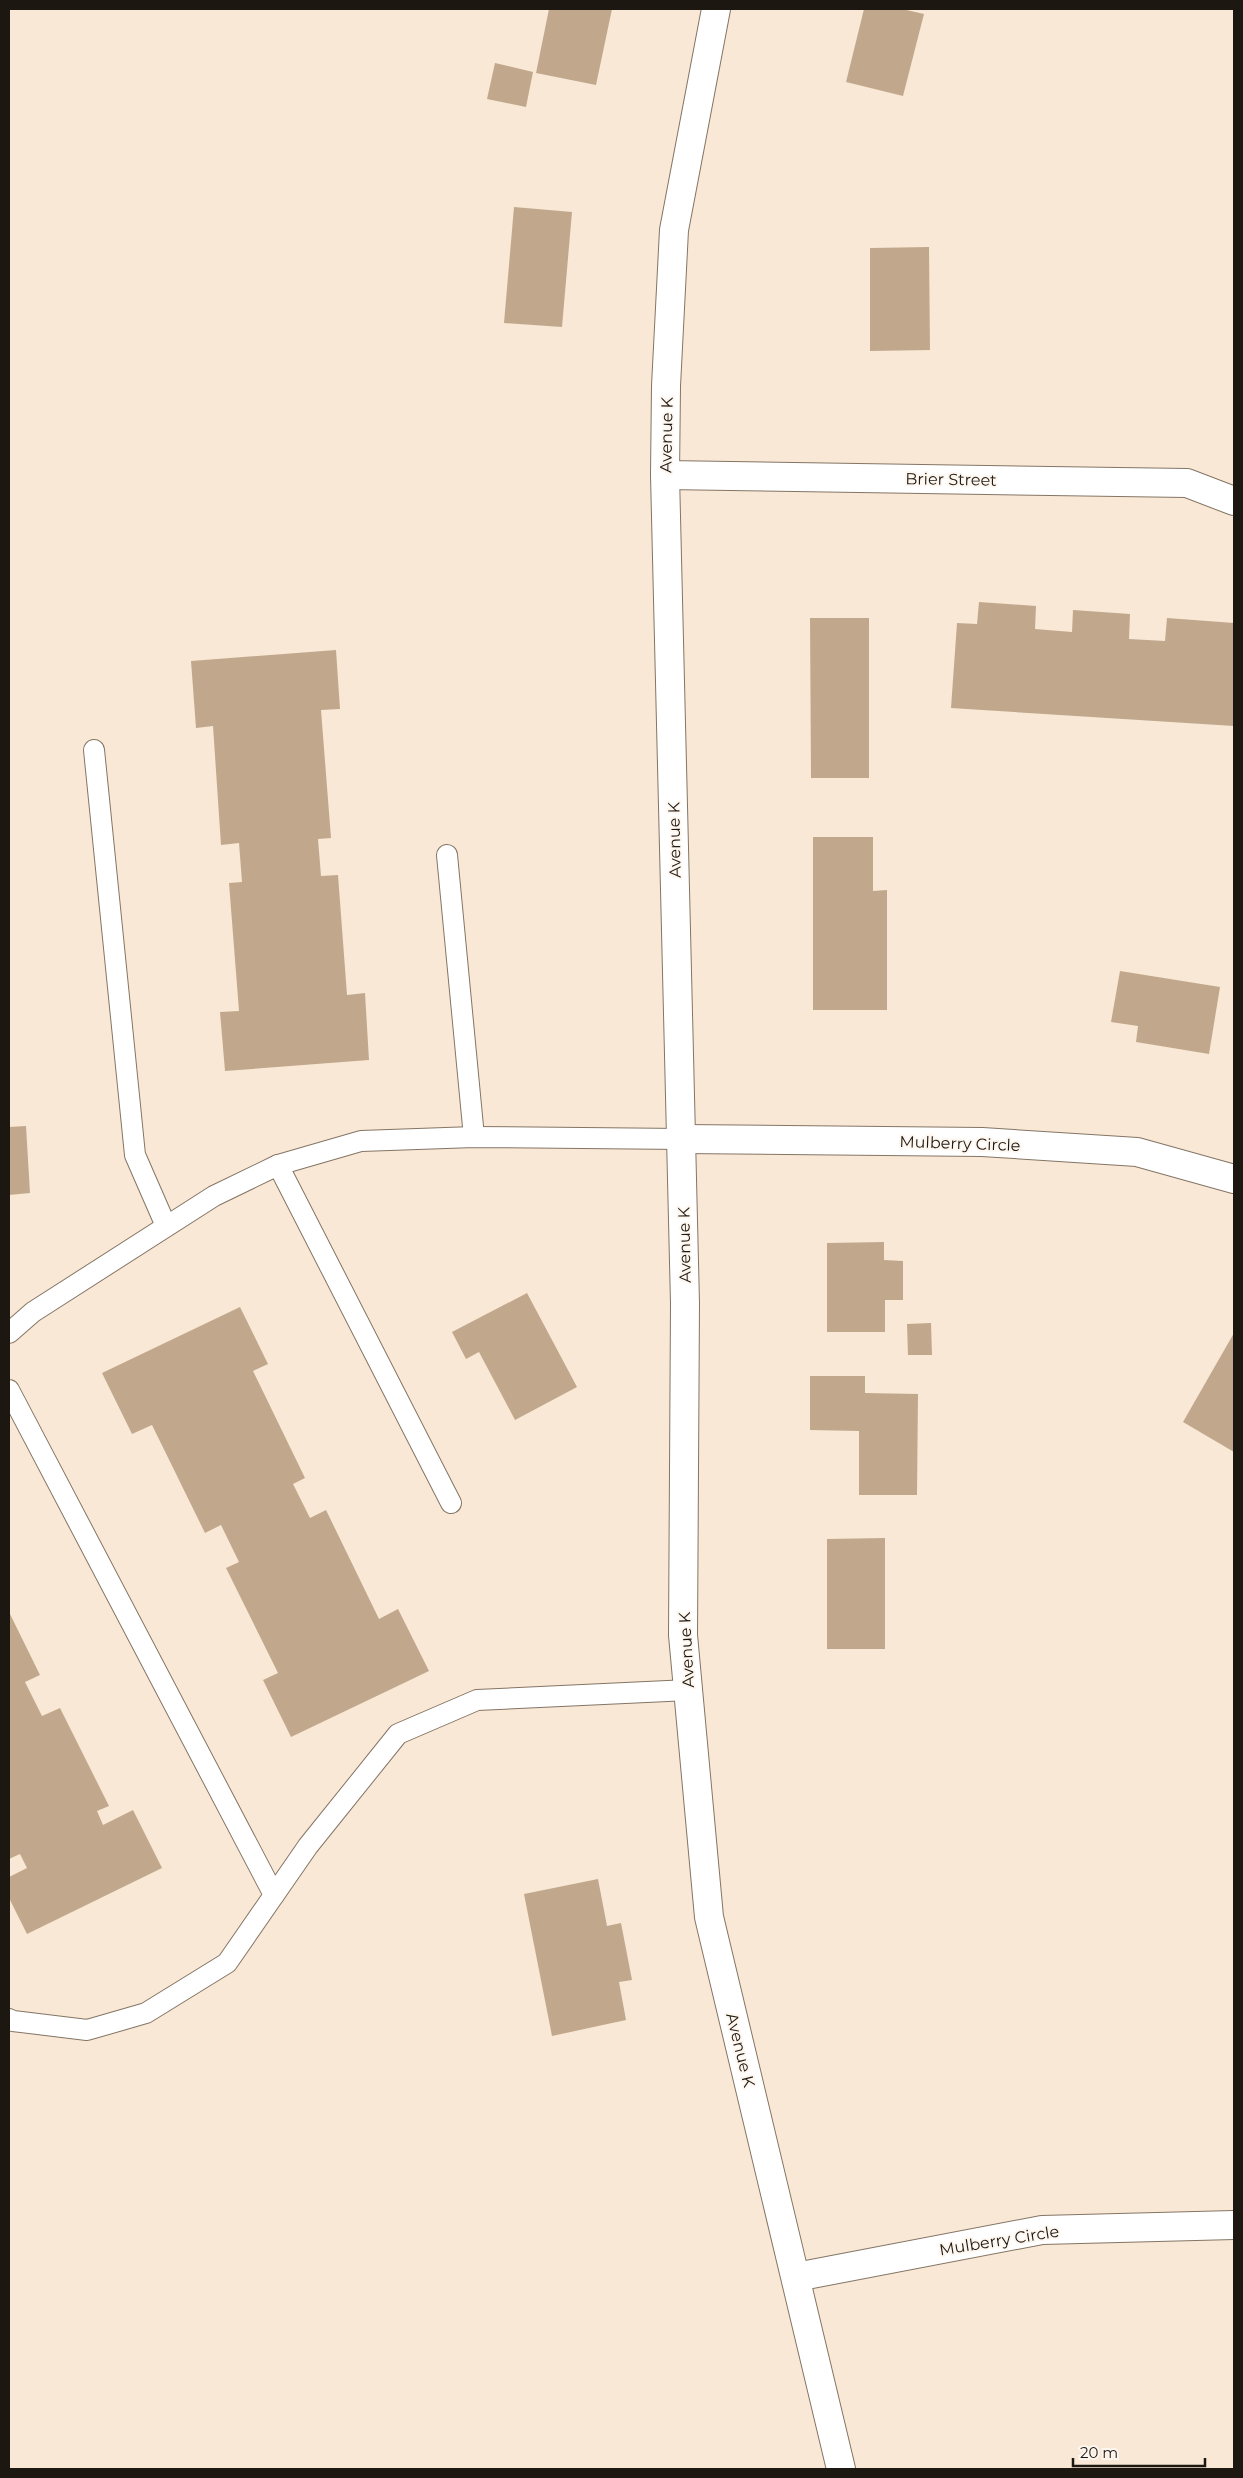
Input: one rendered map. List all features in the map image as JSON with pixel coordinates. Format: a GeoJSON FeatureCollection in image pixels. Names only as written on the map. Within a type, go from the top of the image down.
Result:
{"type":"FeatureCollection","features":[{"type":"Feature","properties":{"kind":"street","name":"Avenue K"},"geometry":{"type":"LineString","coordinates":[[716,9],[674,230],[666,386],[665,475],[685,1303],[684,1635],[710,1917],[841,2469]]}},
{"type":"Feature","properties":{"kind":"street","name":"Brier Street"},"geometry":{"type":"LineString","coordinates":[[665,475],[1187,483],[1234,501]]}},
{"type":"Feature","properties":{"kind":"street","name":"Mulberry Circle"},"geometry":{"type":"LineString","coordinates":[[682,1139],[982,1142],[1137,1152],[1234,1179]]}},
{"type":"Feature","properties":{"kind":"street","name":"Mulberry Circle"},"geometry":{"type":"LineString","coordinates":[[796,2276],[1042,2230],[1234,2225]]}},
{"type":"Feature","properties":{"kind":"lane"},"geometry":{"type":"LineString","coordinates":[[94,750],[135,1155],[166,1226]]}},
{"type":"Feature","properties":{"kind":"lane"},"geometry":{"type":"LineString","coordinates":[[446,855],[474,1137]]}},
{"type":"Feature","properties":{"kind":"lane"},"geometry":{"type":"LineString","coordinates":[[9,1333],[34,1312],[214,1196],[278,1165],[362,1141],[474,1137],[682,1139]]}},
{"type":"Feature","properties":{"kind":"lane"},"geometry":{"type":"LineString","coordinates":[[278,1165],[451,1503]]}},
{"type":"Feature","properties":{"kind":"lane"},"geometry":{"type":"LineString","coordinates":[[9,1390],[274,1895]]}},
{"type":"Feature","properties":{"kind":"lane"},"geometry":{"type":"LineString","coordinates":[[9,2018],[13,2021],[87,2030],[146,2013],[227,1963],[308,1846],[398,1734],[477,1700],[688,1690]]}},
{"type":"Feature","properties":{"kind":"building"},"geometry":{"type":"Polygon","coordinates":[[[549,9],[612,9],[596,85],[536,73],[549,9]]]}},
{"type":"Feature","properties":{"kind":"building"},"geometry":{"type":"Polygon","coordinates":[[[864,9],[902,9],[924,14],[903,96],[846,82],[864,9]]]}},
{"type":"Feature","properties":{"kind":"building"},"geometry":{"type":"Polygon","coordinates":[[[495,63],[533,72],[526,107],[487,99],[495,63]]]}},
{"type":"Feature","properties":{"kind":"building"},"geometry":{"type":"Polygon","coordinates":[[[514,207],[572,212],[562,327],[504,323],[514,207]]]}},
{"type":"Feature","properties":{"kind":"building"},"geometry":{"type":"Polygon","coordinates":[[[929,247],[930,350],[870,351],[870,248],[929,247]]]}},
{"type":"Feature","properties":{"kind":"building"},"geometry":{"type":"Polygon","coordinates":[[[979,602],[1036,606],[1035,629],[1072,632],[1073,610],[1130,614],[1129,639],[1165,641],[1167,618],[1234,623],[1234,726],[951,708],[957,623],[977,624],[979,602]]]}},
{"type":"Feature","properties":{"kind":"building"},"geometry":{"type":"Polygon","coordinates":[[[810,618],[869,618],[869,778],[811,778],[810,618]]]}},
{"type":"Feature","properties":{"kind":"building"},"geometry":{"type":"Polygon","coordinates":[[[336,650],[340,709],[321,710],[331,838],[318,839],[321,876],[338,875],[347,995],[365,993],[369,1060],[225,1071],[220,1012],[239,1011],[229,883],[242,882],[239,843],[221,845],[213,726],[196,728],[191,661],[336,650]]]}},
{"type":"Feature","properties":{"kind":"building"},"geometry":{"type":"Polygon","coordinates":[[[813,837],[873,837],[873,891],[887,890],[887,1010],[813,1010],[813,837]]]}},
{"type":"Feature","properties":{"kind":"building"},"geometry":{"type":"Polygon","coordinates":[[[1120,971],[1220,987],[1209,1054],[1136,1042],[1138,1026],[1111,1022],[1120,971]]]}},
{"type":"Feature","properties":{"kind":"building"},"geometry":{"type":"Polygon","coordinates":[[[26,1126],[30,1193],[9,1195],[9,1127],[26,1126]]]}},
{"type":"Feature","properties":{"kind":"building"},"geometry":{"type":"Polygon","coordinates":[[[884,1242],[884,1260],[903,1261],[903,1300],[885,1300],[885,1332],[827,1332],[827,1243],[884,1242]]]}},
{"type":"Feature","properties":{"kind":"building"},"geometry":{"type":"Polygon","coordinates":[[[527,1293],[577,1387],[515,1420],[479,1352],[466,1359],[452,1332],[527,1293]]]}},
{"type":"Feature","properties":{"kind":"building"},"geometry":{"type":"Polygon","coordinates":[[[240,1307],[268,1364],[253,1371],[305,1478],[293,1484],[310,1518],[326,1510],[379,1619],[398,1609],[429,1671],[291,1737],[263,1680],[278,1673],[226,1568],[239,1562],[221,1525],[205,1533],[152,1425],[132,1434],[102,1373],[240,1307]]]}},
{"type":"Feature","properties":{"kind":"building"},"geometry":{"type":"Polygon","coordinates":[[[931,1323],[932,1355],[908,1355],[907,1324],[931,1323]]]}},
{"type":"Feature","properties":{"kind":"building"},"geometry":{"type":"Polygon","coordinates":[[[1234,1333],[1234,1452],[1183,1422],[1234,1333]]]}},
{"type":"Feature","properties":{"kind":"building"},"geometry":{"type":"Polygon","coordinates":[[[810,1376],[865,1376],[865,1393],[918,1394],[917,1495],[859,1495],[859,1431],[810,1430],[810,1376]]]}},
{"type":"Feature","properties":{"kind":"building"},"geometry":{"type":"Polygon","coordinates":[[[885,1538],[885,1649],[827,1649],[827,1539],[885,1538]]]}},
{"type":"Feature","properties":{"kind":"building"},"geometry":{"type":"Polygon","coordinates":[[[9,1612],[40,1675],[25,1682],[42,1716],[60,1708],[109,1806],[97,1811],[103,1825],[133,1810],[162,1868],[27,1934],[9,1898],[9,1877],[27,1868],[20,1854],[9,1859],[9,1612]]]}},
{"type":"Feature","properties":{"kind":"building"},"geometry":{"type":"Polygon","coordinates":[[[598,1879],[607,1926],[621,1923],[632,1980],[619,1982],[626,2020],[552,2036],[524,1894],[598,1879]]]}}]}
